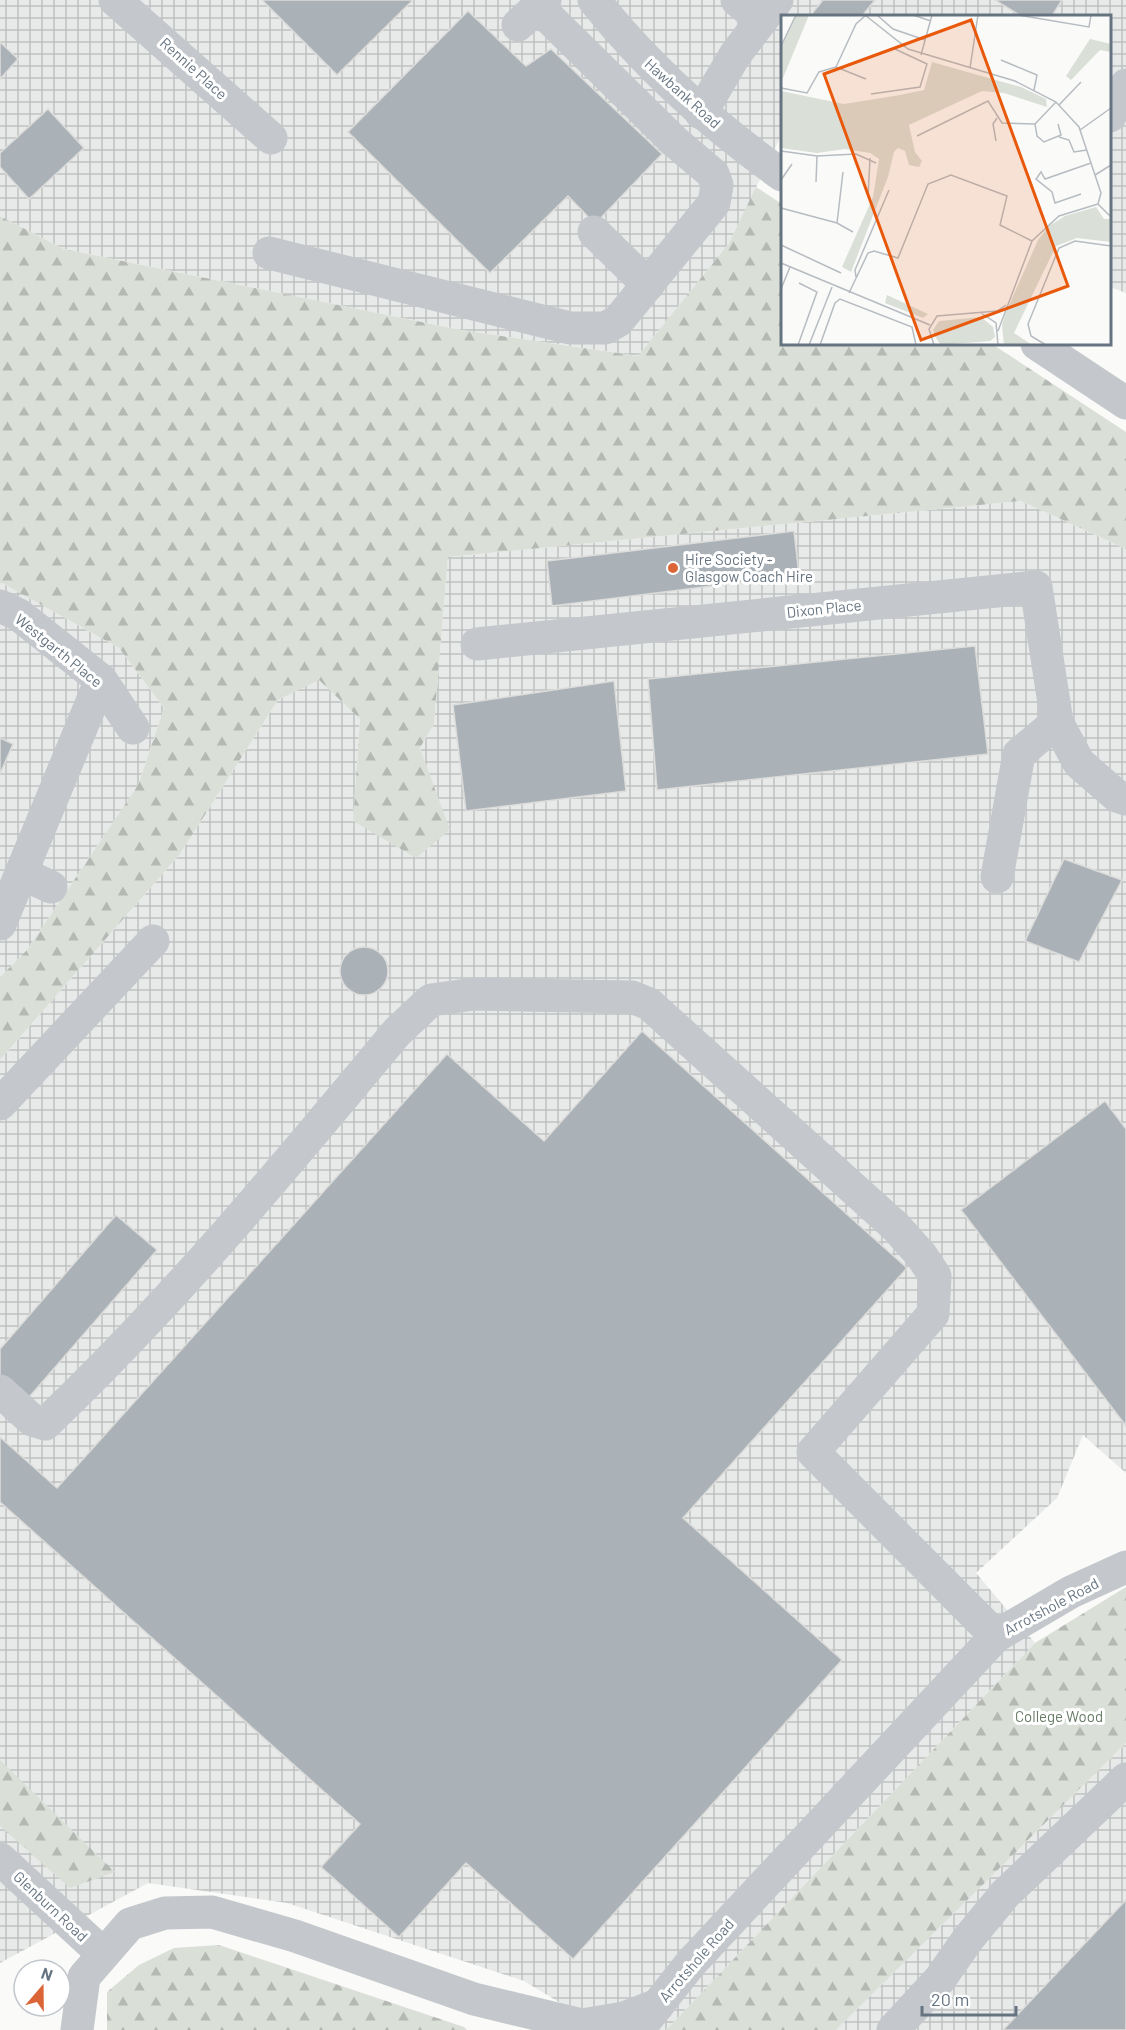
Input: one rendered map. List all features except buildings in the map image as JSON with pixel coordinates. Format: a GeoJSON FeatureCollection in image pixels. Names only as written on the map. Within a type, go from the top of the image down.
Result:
{"type":"FeatureCollection","features":[{"type":"Feature","properties":{"kind":"street","name":"Rennie Place"},"geometry":{"type":"LineString","coordinates":[[115,0],[271,138]]}},
{"type":"Feature","properties":{"kind":"street","name":"Hawbank Road"},"geometry":{"type":"LineString","coordinates":[[594,0],[627,41],[702,113],[781,173]]}},
{"type":"Feature","properties":{"kind":"street"},"geometry":{"type":"LineString","coordinates":[[702,113],[735,55],[758,7]]}},
{"type":"Feature","properties":{"kind":"street"},"geometry":{"type":"LineString","coordinates":[[269,253],[570,328],[605,328],[618,321],[714,203],[717,184],[713,174],[534,11]]}},
{"type":"Feature","properties":{"kind":"street"},"geometry":{"type":"LineString","coordinates":[[1111,114],[1126,85]]}},
{"type":"Feature","properties":{"kind":"street"},"geometry":{"type":"LineString","coordinates":[[594,232],[648,285]]}},
{"type":"Feature","properties":{"kind":"street"},"geometry":{"type":"LineString","coordinates":[[1039,345],[1126,403]]}},
{"type":"Feature","properties":{"kind":"street","name":"Dixon Place"},"geometry":{"type":"LineString","coordinates":[[477,644],[1036,587],[1057,722],[1079,764],[1117,795],[1126,799]]}},
{"type":"Feature","properties":{"kind":"street","name":"Westgarth Place"},"geometry":{"type":"LineString","coordinates":[[0,606],[19,615],[101,680],[133,728]]}},
{"type":"Feature","properties":{"kind":"street"},"geometry":{"type":"LineString","coordinates":[[0,924],[101,680]]}},
{"type":"Feature","properties":{"kind":"street"},"geometry":{"type":"LineString","coordinates":[[998,877],[1019,754],[1057,722]]}},
{"type":"Feature","properties":{"kind":"street"},"geometry":{"type":"LineString","coordinates":[[21,873],[51,887]]}},
{"type":"Feature","properties":{"kind":"street"},"geometry":{"type":"LineString","coordinates":[[0,1104],[153,940]]}},
{"type":"Feature","properties":{"kind":"street"},"geometry":{"type":"LineString","coordinates":[[0,1391],[32,1420],[45,1424],[104,1368],[185,1281],[397,1032],[431,1000],[474,994],[632,997],[648,1004],[896,1227],[921,1255],[935,1276],[933,1314],[813,1452],[996,1636]]}},
{"type":"Feature","properties":{"kind":"street","name":"Arrotshole Road"},"geometry":{"type":"LineString","coordinates":[[76,2030],[84,1977],[102,1953],[130,1924],[165,1913],[212,1912],[327,1947],[474,1999],[582,2025],[624,2018],[658,2005],[691,1963],[996,1636],[1071,1592],[1126,1567]]}},
{"type":"Feature","properties":{"kind":"street"},"geometry":{"type":"LineString","coordinates":[[893,2030],[940,1979],[968,1939],[1005,1894],[1126,1779]]}},
{"type":"Feature","properties":{"kind":"street","name":"Glenburn Road"},"geometry":{"type":"LineString","coordinates":[[0,1859],[102,1953]]}},
{"type":"Feature","properties":{"kind":"street"},"geometry":{"type":"LineString","coordinates":[[474,1999],[504,2030]]}},
{"type":"Feature","properties":{"kind":"street"},"geometry":{"type":"LineString","coordinates":[[638,2030],[658,2005]]}},
{"type":"Feature","properties":{"kind":"shaded area"},"geometry":{"type":"Polygon","coordinates":[[[0,0],[1126,0],[1126,293],[1111,287],[1111,15],[781,15],[781,136],[729,243],[638,356],[461,330],[64,249],[0,216],[0,0]]]}},
{"type":"Feature","properties":{"kind":"shaded area"},"geometry":{"type":"Polygon","coordinates":[[[1021,501],[1126,549],[1126,1473],[1083,1435],[1057,1498],[976,1573],[1035,1643],[666,2030],[605,2030],[524,1981],[287,1903],[148,1883],[0,1963],[0,1060],[180,854],[278,700],[319,679],[360,719],[353,821],[449,830],[420,748],[434,724],[448,557],[1021,501]]]}},
{"type":"Feature","properties":{"kind":"shaded area"},"geometry":{"type":"Polygon","coordinates":[[[0,582],[119,648],[164,708],[138,785],[27,950],[0,977],[0,582]]]}},
{"type":"Feature","properties":{"kind":"shaded area"},"geometry":{"type":"Polygon","coordinates":[[[1126,1743],[1126,2030],[836,2030],[1126,1743]]]}},
{"type":"Feature","properties":{"kind":"green space"},"geometry":{"type":"Polygon","coordinates":[[[756,187],[781,203],[781,345],[994,345],[1126,432],[1126,549],[1021,501],[448,557],[434,724],[420,748],[450,830],[416,858],[353,821],[360,719],[319,680],[278,700],[180,854],[0,1060],[0,977],[27,950],[138,785],[164,708],[119,648],[0,582],[0,216],[64,249],[461,330],[638,356],[729,243],[756,187]]]}},
{"type":"Feature","properties":{"kind":"green space","name":"College Wood"},"geometry":{"type":"Polygon","coordinates":[[[1126,1587],[1126,1743],[836,2030],[666,2030],[1035,1643],[1126,1587]]]}},
{"type":"Feature","properties":{"kind":"green space"},"geometry":{"type":"Polygon","coordinates":[[[0,1760],[115,1872],[70,1888],[0,1826],[0,1760]]]}},
{"type":"Feature","properties":{"kind":"green space"},"geometry":{"type":"Polygon","coordinates":[[[219,1945],[464,2027],[467,2030],[107,2030],[107,1992],[139,1965],[174,1948],[219,1945]]]}},
{"type":"Feature","properties":{"kind":"place","name":"Hire Society - Glasgow Coach Hire"},"geometry":{"type":"Point","coordinates":[673,568]}}]}
